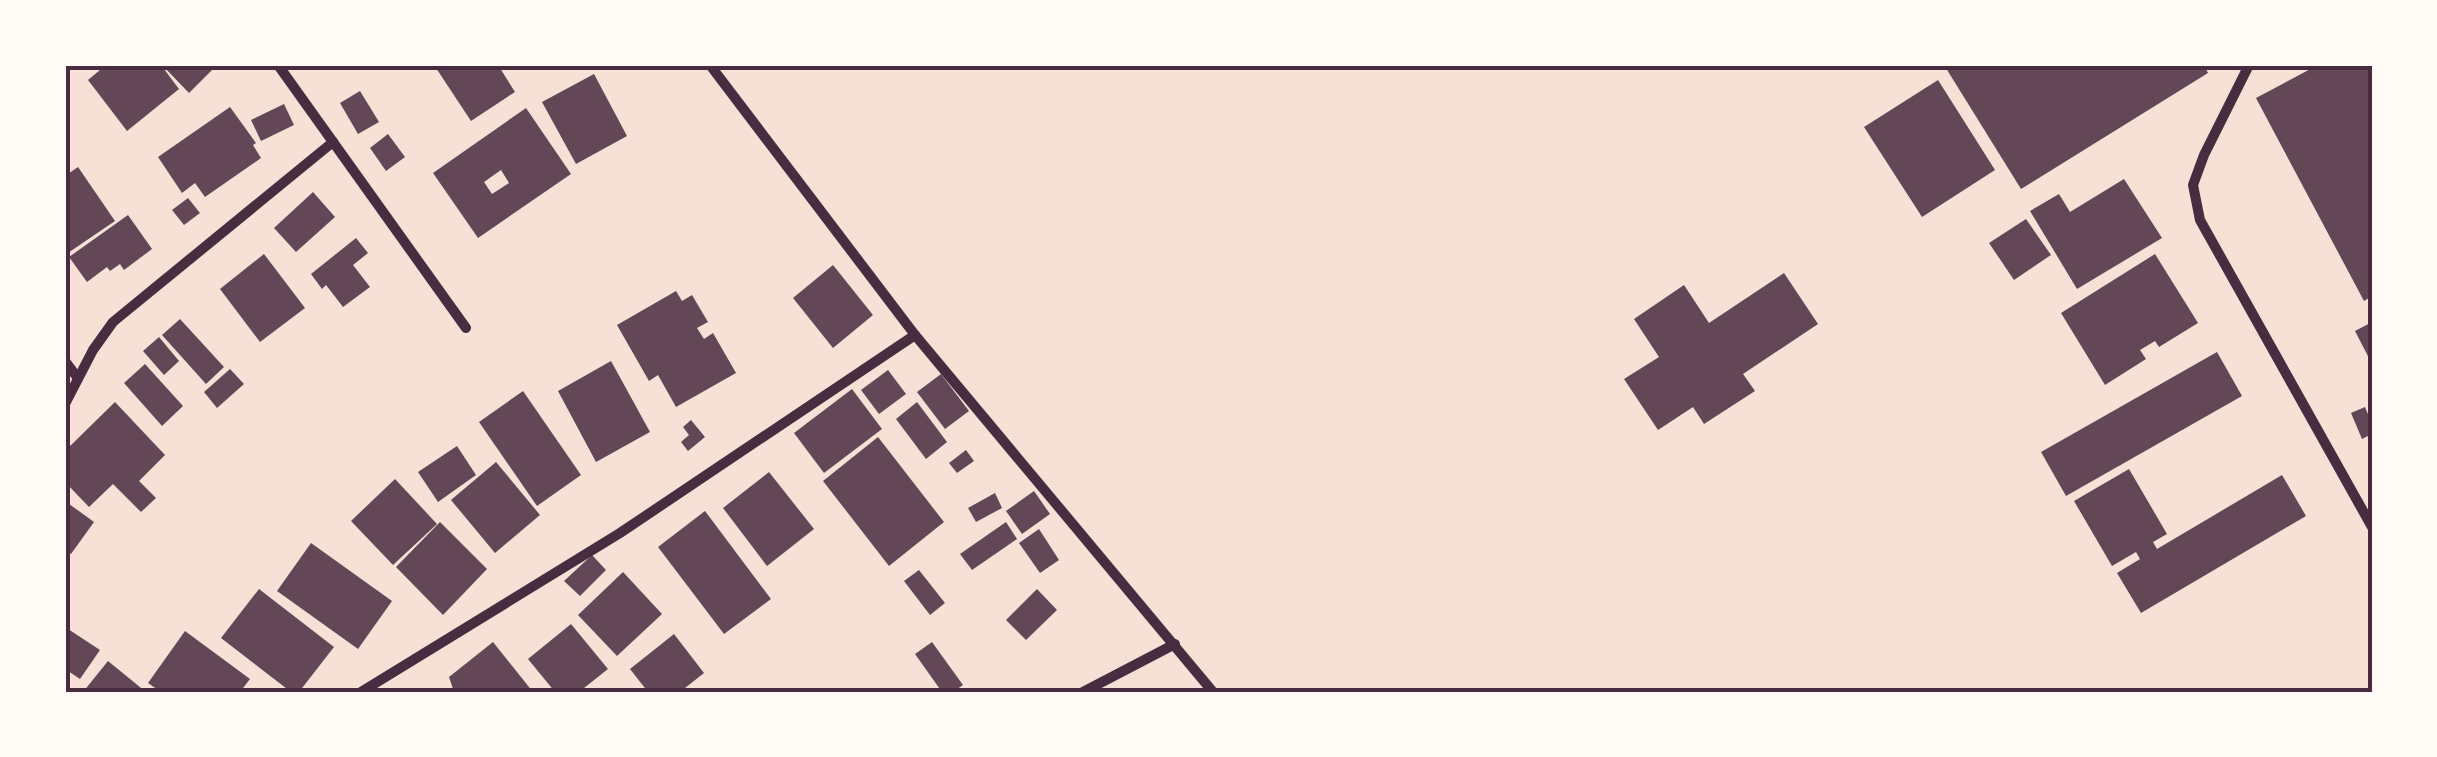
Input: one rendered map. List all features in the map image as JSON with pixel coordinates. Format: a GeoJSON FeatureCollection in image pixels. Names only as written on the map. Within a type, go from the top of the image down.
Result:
{"type":"FeatureCollection","features":[{"type":"Feature","properties":{"kind":"street"},"geometry":{"type":"LineString","coordinates":[[278,65],[466,328]]}},
{"type":"Feature","properties":{"kind":"street"},"geometry":{"type":"LineString","coordinates":[[710,65],[915,336],[1213,692]]}},
{"type":"Feature","properties":{"kind":"street"},"geometry":{"type":"LineString","coordinates":[[2249,65],[2192,185],[2200,220],[2372,527]]}},
{"type":"Feature","properties":{"kind":"street"},"geometry":{"type":"LineString","coordinates":[[65,404],[77,377],[113,322],[333,142]]}},
{"type":"Feature","properties":{"kind":"street"},"geometry":{"type":"LineString","coordinates":[[361,692],[620,532],[915,336]]}},
{"type":"Feature","properties":{"kind":"street"},"geometry":{"type":"LineString","coordinates":[[65,361],[77,377]]}},
{"type":"Feature","properties":{"kind":"street"},"geometry":{"type":"LineString","coordinates":[[1083,692],[1175,644]]}},
{"type":"Feature","properties":{"kind":"building"},"geometry":{"type":"Polygon","coordinates":[[[106,65],[161,65],[179,89],[127,131],[88,80],[106,65]]]}},
{"type":"Feature","properties":{"kind":"building"},"geometry":{"type":"Polygon","coordinates":[[[162,65],[217,65],[189,93],[162,65]]]}},
{"type":"Feature","properties":{"kind":"building"},"geometry":{"type":"Polygon","coordinates":[[[434,65],[498,65],[515,92],[471,121],[434,65]]]}},
{"type":"Feature","properties":{"kind":"building"},"geometry":{"type":"Polygon","coordinates":[[[1944,65],[2204,65],[2208,73],[2021,189],[1944,65]]]}},
{"type":"Feature","properties":{"kind":"building"},"geometry":{"type":"Polygon","coordinates":[[[2318,65],[2372,65],[2372,296],[2364,301],[2256,98],[2318,65]]]}},
{"type":"Feature","properties":{"kind":"building"},"geometry":{"type":"Polygon","coordinates":[[[594,74],[627,136],[576,164],[542,102],[594,74]]]}},
{"type":"Feature","properties":{"kind":"building"},"geometry":{"type":"Polygon","coordinates":[[[1938,80],[1995,170],[1922,217],[1864,127],[1938,80]]]}},
{"type":"Feature","properties":{"kind":"building"},"geometry":{"type":"Polygon","coordinates":[[[360,91],[379,122],[358,134],[340,103],[360,91]]]}},
{"type":"Feature","properties":{"kind":"building"},"geometry":{"type":"Polygon","coordinates":[[[284,104],[294,125],[261,141],[251,120],[284,104]]]}},
{"type":"Feature","properties":{"kind":"building"},"geometry":{"type":"Polygon","coordinates":[[[230,107],[256,143],[253,145],[261,158],[205,197],[195,183],[182,193],[158,157],[230,107]]]}},
{"type":"Feature","properties":{"kind":"building"},"geometry":{"type":"Polygon","coordinates":[[[526,108],[571,174],[478,238],[433,173],[526,108]],[[501,170],[484,182],[492,194],[509,183],[501,170]]]}},
{"type":"Feature","properties":{"kind":"building"},"geometry":{"type":"Polygon","coordinates":[[[388,134],[405,157],[386,171],[370,148],[388,134]]]}},
{"type":"Feature","properties":{"kind":"building"},"geometry":{"type":"Polygon","coordinates":[[[78,167],[115,221],[65,255],[65,176],[78,167]]]}},
{"type":"Feature","properties":{"kind":"building"},"geometry":{"type":"Polygon","coordinates":[[[2124,179],[2162,238],[2077,289],[2030,211],[2059,194],[2070,212],[2124,179]]]}},
{"type":"Feature","properties":{"kind":"building"},"geometry":{"type":"Polygon","coordinates":[[[313,192],[335,217],[296,252],[274,228],[313,192]]]}},
{"type":"Feature","properties":{"kind":"building"},"geometry":{"type":"Polygon","coordinates":[[[188,198],[200,213],[184,225],[172,210],[188,198]]]}},
{"type":"Feature","properties":{"kind":"building"},"geometry":{"type":"Polygon","coordinates":[[[128,215],[152,249],[124,270],[120,264],[110,271],[107,267],[87,282],[69,257],[128,215]]]}},
{"type":"Feature","properties":{"kind":"building"},"geometry":{"type":"Polygon","coordinates":[[[2026,219],[2051,255],[2014,280],[1989,243],[2026,219]]]}},
{"type":"Feature","properties":{"kind":"building"},"geometry":{"type":"Polygon","coordinates":[[[356,238],[368,253],[353,265],[370,287],[343,307],[326,285],[322,289],[311,274],[356,238]]]}},
{"type":"Feature","properties":{"kind":"building"},"geometry":{"type":"Polygon","coordinates":[[[264,254],[305,308],[260,342],[220,289],[264,254]]]}},
{"type":"Feature","properties":{"kind":"building"},"geometry":{"type":"Polygon","coordinates":[[[2155,254],[2198,323],[2159,347],[2155,341],[2140,350],[2146,359],[2105,385],[2061,313],[2155,254]]]}},
{"type":"Feature","properties":{"kind":"building"},"geometry":{"type":"Polygon","coordinates":[[[833,265],[873,315],[833,348],[793,298],[833,265]]]}},
{"type":"Feature","properties":{"kind":"building"},"geometry":{"type":"Polygon","coordinates":[[[1784,273],[1818,324],[1743,374],[1755,391],[1704,424],[1693,407],[1658,430],[1624,379],[1659,357],[1634,319],[1684,285],[1709,323],[1784,273]]]}},
{"type":"Feature","properties":{"kind":"building"},"geometry":{"type":"Polygon","coordinates":[[[676,291],[682,301],[692,295],[708,322],[697,328],[704,339],[713,333],[736,373],[676,407],[658,375],[649,381],[617,325],[676,291]]]}},
{"type":"Feature","properties":{"kind":"building"},"geometry":{"type":"Polygon","coordinates":[[[180,319],[224,367],[206,384],[162,335],[180,319]]]}},
{"type":"Feature","properties":{"kind":"building"},"geometry":{"type":"Polygon","coordinates":[[[2372,322],[2372,364],[2355,331],[2372,322]]]}},
{"type":"Feature","properties":{"kind":"building"},"geometry":{"type":"Polygon","coordinates":[[[159,337],[179,361],[164,375],[143,351],[159,337]]]}},
{"type":"Feature","properties":{"kind":"building"},"geometry":{"type":"Polygon","coordinates":[[[2217,352],[2242,396],[2066,496],[2041,452],[2217,352]]]}},
{"type":"Feature","properties":{"kind":"building"},"geometry":{"type":"Polygon","coordinates":[[[611,361],[650,432],[596,462],[558,391],[611,361]]]}},
{"type":"Feature","properties":{"kind":"building"},"geometry":{"type":"Polygon","coordinates":[[[145,364],[183,406],[162,426],[124,383],[145,364]]]}},
{"type":"Feature","properties":{"kind":"building"},"geometry":{"type":"Polygon","coordinates":[[[230,369],[244,384],[217,408],[204,392],[230,369]]]}},
{"type":"Feature","properties":{"kind":"building"},"geometry":{"type":"Polygon","coordinates":[[[888,370],[906,394],[879,414],[861,390],[888,370]]]}},
{"type":"Feature","properties":{"kind":"building"},"geometry":{"type":"Polygon","coordinates":[[[941,374],[969,411],[945,429],[917,392],[941,374]]]}},
{"type":"Feature","properties":{"kind":"building"},"geometry":{"type":"Polygon","coordinates":[[[852,389],[882,429],[824,473],[794,433],[852,389]]]}},
{"type":"Feature","properties":{"kind":"building"},"geometry":{"type":"Polygon","coordinates":[[[523,391],[581,475],[537,506],[479,422],[523,391]]]}},
{"type":"Feature","properties":{"kind":"building"},"geometry":{"type":"Polygon","coordinates":[[[115,402],[165,455],[139,481],[156,498],[141,512],[113,484],[89,507],[65,482],[65,451],[115,402]]]}},
{"type":"Feature","properties":{"kind":"building"},"geometry":{"type":"Polygon","coordinates":[[[917,402],[947,442],[926,459],[896,419],[917,402]]]}},
{"type":"Feature","properties":{"kind":"building"},"geometry":{"type":"Polygon","coordinates":[[[2365,407],[2372,434],[2362,439],[2351,413],[2365,407]]]}},
{"type":"Feature","properties":{"kind":"building"},"geometry":{"type":"Polygon","coordinates":[[[691,420],[705,437],[688,451],[681,442],[689,435],[683,427],[691,420]]]}},
{"type":"Feature","properties":{"kind":"building"},"geometry":{"type":"Polygon","coordinates":[[[878,437],[944,522],[889,566],[823,481],[878,437]]]}},
{"type":"Feature","properties":{"kind":"building"},"geometry":{"type":"Polygon","coordinates":[[[457,446],[476,475],[438,502],[418,472],[457,446]]]}},
{"type":"Feature","properties":{"kind":"building"},"geometry":{"type":"Polygon","coordinates":[[[966,450],[974,461],[957,473],[949,463],[966,450]]]}},
{"type":"Feature","properties":{"kind":"building"},"geometry":{"type":"Polygon","coordinates":[[[496,462],[540,515],[495,553],[451,500],[496,462]]]}},
{"type":"Feature","properties":{"kind":"building"},"geometry":{"type":"Polygon","coordinates":[[[2129,469],[2167,534],[2153,542],[2157,549],[2282,475],[2306,516],[2141,613],[2117,573],[2140,559],[2136,552],[2112,566],[2074,501],[2129,469]]]}},
{"type":"Feature","properties":{"kind":"building"},"geometry":{"type":"Polygon","coordinates":[[[769,472],[814,529],[767,566],[723,508],[769,472]]]}},
{"type":"Feature","properties":{"kind":"building"},"geometry":{"type":"Polygon","coordinates":[[[395,479],[437,524],[393,565],[351,521],[395,479]]]}},
{"type":"Feature","properties":{"kind":"building"},"geometry":{"type":"Polygon","coordinates":[[[1034,491],[1050,514],[1022,534],[1006,511],[1034,491]]]}},
{"type":"Feature","properties":{"kind":"building"},"geometry":{"type":"Polygon","coordinates":[[[995,493],[1002,508],[976,522],[968,508],[995,493]]]}},
{"type":"Feature","properties":{"kind":"building"},"geometry":{"type":"Polygon","coordinates":[[[65,501],[94,522],[71,554],[65,550],[65,501]]]}},
{"type":"Feature","properties":{"kind":"building"},"geometry":{"type":"Polygon","coordinates":[[[705,511],[771,599],[724,634],[658,547],[705,511]]]}},
{"type":"Feature","properties":{"kind":"building"},"geometry":{"type":"Polygon","coordinates":[[[440,522],[487,569],[443,615],[396,567],[440,522]]]}},
{"type":"Feature","properties":{"kind":"building"},"geometry":{"type":"Polygon","coordinates":[[[1006,522],[1017,539],[972,570],[960,554],[1006,522]]]}},
{"type":"Feature","properties":{"kind":"building"},"geometry":{"type":"Polygon","coordinates":[[[1039,529],[1059,560],[1040,573],[1019,543],[1039,529]]]}},
{"type":"Feature","properties":{"kind":"building"},"geometry":{"type":"Polygon","coordinates":[[[311,543],[392,601],[358,649],[277,591],[311,543]]]}},
{"type":"Feature","properties":{"kind":"building"},"geometry":{"type":"Polygon","coordinates":[[[592,555],[606,570],[580,596],[564,581],[592,555]]]}},
{"type":"Feature","properties":{"kind":"building"},"geometry":{"type":"Polygon","coordinates":[[[919,570],[945,603],[930,615],[904,581],[919,570]]]}},
{"type":"Feature","properties":{"kind":"building"},"geometry":{"type":"Polygon","coordinates":[[[623,572],[662,614],[617,656],[578,615],[623,572]]]}},
{"type":"Feature","properties":{"kind":"building"},"geometry":{"type":"Polygon","coordinates":[[[259,589],[334,647],[299,692],[291,692],[221,638],[259,589]]]}},
{"type":"Feature","properties":{"kind":"building"},"geometry":{"type":"Polygon","coordinates":[[[1037,589],[1057,610],[1026,640],[1006,620],[1037,589]]]}},
{"type":"Feature","properties":{"kind":"building"},"geometry":{"type":"Polygon","coordinates":[[[571,624],[608,669],[579,692],[555,692],[528,659],[571,624]]]}},
{"type":"Feature","properties":{"kind":"building"},"geometry":{"type":"Polygon","coordinates":[[[65,627],[100,650],[80,679],[65,669],[65,627]]]}},
{"type":"Feature","properties":{"kind":"building"},"geometry":{"type":"Polygon","coordinates":[[[185,631],[250,679],[240,692],[161,692],[148,683],[185,631]]]}},
{"type":"Feature","properties":{"kind":"building"},"geometry":{"type":"Polygon","coordinates":[[[674,634],[704,673],[680,692],[648,692],[630,669],[674,634]]]}},
{"type":"Feature","properties":{"kind":"building"},"geometry":{"type":"Polygon","coordinates":[[[493,642],[533,692],[454,692],[449,677],[493,642]]]}},
{"type":"Feature","properties":{"kind":"building"},"geometry":{"type":"Polygon","coordinates":[[[932,642],[963,685],[953,692],[942,692],[915,654],[932,642]]]}},
{"type":"Feature","properties":{"kind":"building"},"geometry":{"type":"Polygon","coordinates":[[[108,661],[146,692],[83,692],[108,661]]]}}]}
